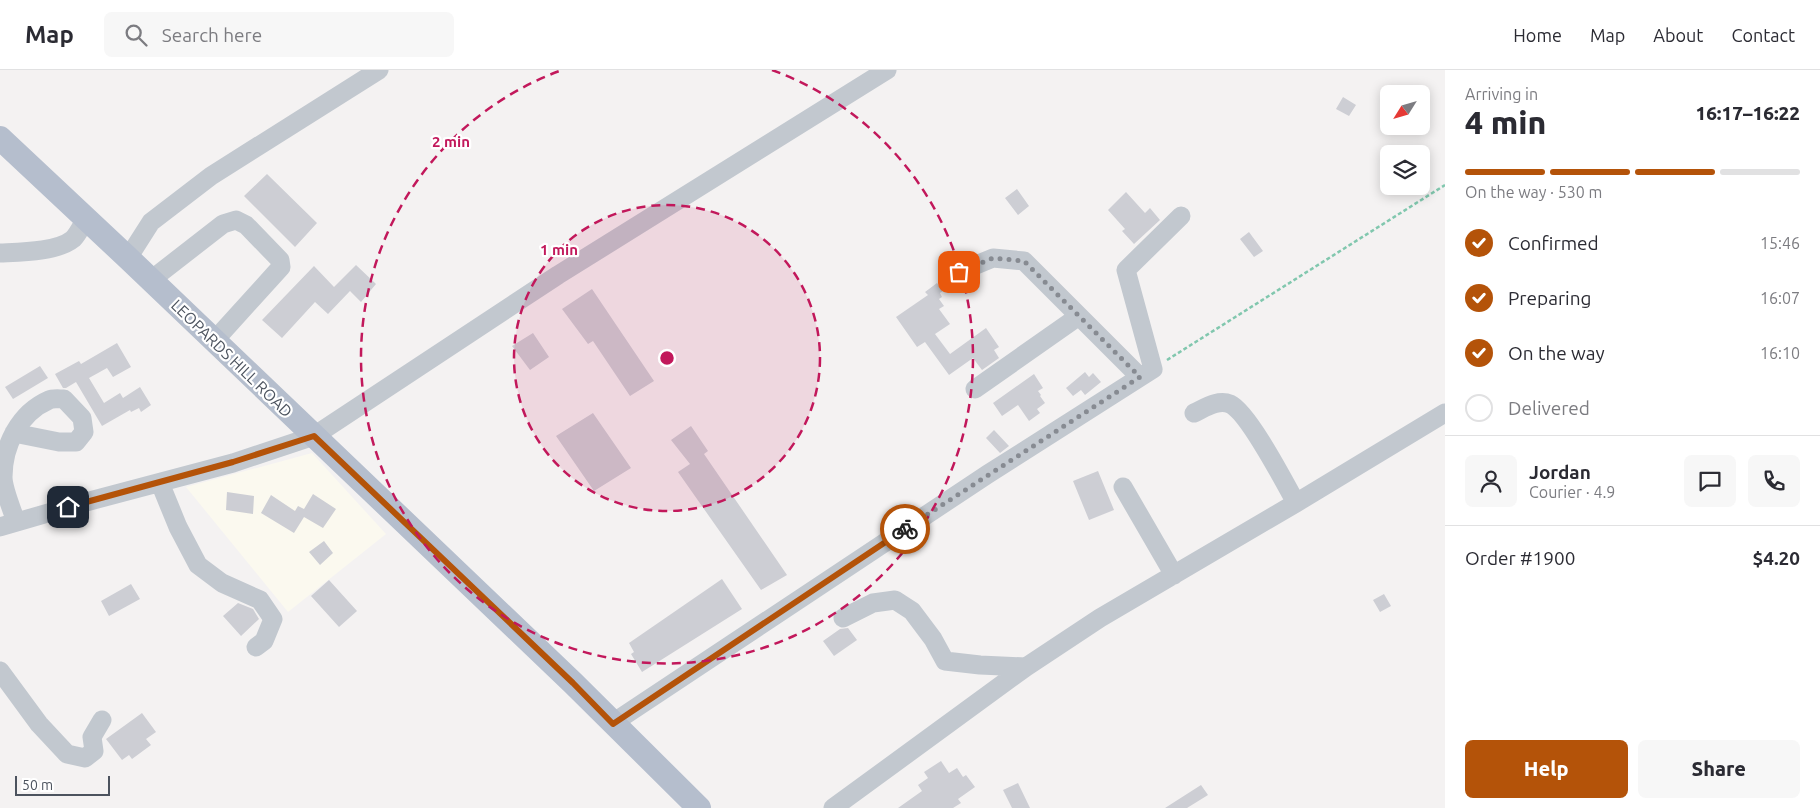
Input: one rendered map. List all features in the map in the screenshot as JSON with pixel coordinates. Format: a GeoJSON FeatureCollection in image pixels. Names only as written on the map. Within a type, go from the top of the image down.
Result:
{"type":"FeatureCollection","features":[{"type":"Feature","properties":{"kind":"main road","name":"LEOPARDS HILL ROAD"},"geometry":{"type":"LineString","coordinates":[[0,138],[573,683],[699,808]]}},
{"type":"Feature","properties":{"kind":"street"},"geometry":{"type":"LineString","coordinates":[[128,258],[152,222],[211,176],[379,70]]}},
{"type":"Feature","properties":{"kind":"street"},"geometry":{"type":"LineString","coordinates":[[14,433],[7,444],[3,478],[8,525],[233,462],[314,436],[558,275],[887,70]]}},
{"type":"Feature","properties":{"kind":"street"},"geometry":{"type":"LineString","coordinates":[[1146,373],[1126,270],[1181,216]]}},
{"type":"Feature","properties":{"kind":"street"},"geometry":{"type":"LineString","coordinates":[[0,253],[22,252],[61,246],[74,238],[86,219]]}},
{"type":"Feature","properties":{"kind":"street"},"geometry":{"type":"LineString","coordinates":[[151,280],[222,224],[236,220],[246,225],[280,260],[281,267],[214,341]]}},
{"type":"Feature","properties":{"kind":"street"},"geometry":{"type":"LineString","coordinates":[[959,272],[993,258],[1024,261],[1079,316],[1146,373]]}},
{"type":"Feature","properties":{"kind":"street"},"geometry":{"type":"LineString","coordinates":[[975,389],[1079,316]]}},
{"type":"Feature","properties":{"kind":"street"},"geometry":{"type":"LineString","coordinates":[[613,724],[988,474],[1146,373]]}},
{"type":"Feature","properties":{"kind":"street"},"geometry":{"type":"LineString","coordinates":[[1194,413],[1217,403],[1231,404],[1246,419],[1296,503]]}},
{"type":"Feature","properties":{"kind":"street"},"geometry":{"type":"LineString","coordinates":[[833,808],[1026,667],[1100,618],[1445,413]]}},
{"type":"Feature","properties":{"kind":"street"},"geometry":{"type":"LineString","coordinates":[[160,483],[178,527],[198,565],[222,583],[260,600],[273,618],[264,641],[256,647]]}},
{"type":"Feature","properties":{"kind":"street"},"geometry":{"type":"LineString","coordinates":[[1123,487],[1174,575]]}},
{"type":"Feature","properties":{"kind":"street"},"geometry":{"type":"LineString","coordinates":[[843,618],[872,603],[895,600],[912,612],[932,639],[945,662],[1026,667]]}},
{"type":"Feature","properties":{"kind":"street"},"geometry":{"type":"LineString","coordinates":[[0,670],[39,724],[67,754],[86,758],[94,750],[92,737],[102,720]]}},
{"type":"Feature","properties":{"kind":"path"},"geometry":{"type":"LineString","coordinates":[[1146,373],[1445,185]]}},
{"type":"Feature","properties":{"kind":"shaded area"},"geometry":{"type":"Polygon","coordinates":[[[312,453],[386,534],[288,612],[186,487],[312,453]]]}},
{"type":"Feature","properties":{"kind":"building"},"geometry":{"type":"Polygon","coordinates":[[[1343,97],[1356,105],[1349,116],[1336,109],[1343,97]]]}},
{"type":"Feature","properties":{"kind":"building"},"geometry":{"type":"Polygon","coordinates":[[[267,174],[317,223],[295,247],[244,196],[267,174]]]}},
{"type":"Feature","properties":{"kind":"building"},"geometry":{"type":"Polygon","coordinates":[[[1017,189],[1029,206],[1018,215],[1005,198],[1017,189]]]}},
{"type":"Feature","properties":{"kind":"building"},"geometry":{"type":"Polygon","coordinates":[[[1126,192],[1145,213],[1150,208],[1160,220],[1134,244],[1122,231],[1125,229],[1108,210],[1126,192]]]}},
{"type":"Feature","properties":{"kind":"building"},"geometry":{"type":"Polygon","coordinates":[[[1249,232],[1263,251],[1254,257],[1240,239],[1249,232]]]}},
{"type":"Feature","properties":{"kind":"building"},"geometry":{"type":"Polygon","coordinates":[[[356,265],[376,284],[361,302],[350,291],[328,314],[315,302],[282,338],[262,320],[314,266],[334,287],[356,265]]]}},
{"type":"Feature","properties":{"kind":"building"},"geometry":{"type":"Polygon","coordinates":[[[937,283],[943,291],[940,293],[942,297],[939,299],[944,306],[939,309],[950,324],[935,334],[950,354],[986,328],[999,347],[994,350],[999,358],[982,370],[973,358],[949,375],[925,342],[917,347],[896,317],[928,295],[925,292],[937,283]]]}},
{"type":"Feature","properties":{"kind":"building"},"geometry":{"type":"Polygon","coordinates":[[[592,289],[654,381],[630,396],[593,341],[588,344],[562,309],[592,289]]]}},
{"type":"Feature","properties":{"kind":"building"},"geometry":{"type":"Polygon","coordinates":[[[533,333],[549,357],[530,370],[512,346],[533,333]]]}},
{"type":"Feature","properties":{"kind":"building"},"geometry":{"type":"Polygon","coordinates":[[[117,343],[131,367],[113,377],[107,368],[89,378],[104,403],[120,393],[123,398],[140,387],[151,405],[141,412],[139,408],[131,412],[130,410],[102,426],[76,382],[63,388],[55,374],[79,361],[81,364],[117,343]]]}},
{"type":"Feature","properties":{"kind":"building"},"geometry":{"type":"Polygon","coordinates":[[[40,366],[48,378],[13,399],[5,387],[40,366]]]}},
{"type":"Feature","properties":{"kind":"building"},"geometry":{"type":"Polygon","coordinates":[[[1085,372],[1089,377],[1093,373],[1101,382],[1085,395],[1081,390],[1073,396],[1066,388],[1085,372]]]}},
{"type":"Feature","properties":{"kind":"building"},"geometry":{"type":"Polygon","coordinates":[[[1034,374],[1043,388],[1038,391],[1045,403],[1037,409],[1040,413],[1029,421],[1018,405],[1002,416],[993,403],[1034,374]]]}},
{"type":"Feature","properties":{"kind":"building"},"geometry":{"type":"Polygon","coordinates":[[[593,413],[631,468],[594,491],[556,436],[593,413]]]}},
{"type":"Feature","properties":{"kind":"building"},"geometry":{"type":"Polygon","coordinates":[[[691,426],[708,451],[704,454],[787,575],[761,590],[678,472],[690,464],[671,440],[691,426]]]}},
{"type":"Feature","properties":{"kind":"building"},"geometry":{"type":"Polygon","coordinates":[[[994,430],[1009,446],[1000,453],[986,438],[994,430]]]}},
{"type":"Feature","properties":{"kind":"building"},"geometry":{"type":"Polygon","coordinates":[[[1098,471],[1114,510],[1089,520],[1073,481],[1098,471]]]}},
{"type":"Feature","properties":{"kind":"building"},"geometry":{"type":"Polygon","coordinates":[[[227,492],[254,496],[253,514],[226,510],[227,492]]]}},
{"type":"Feature","properties":{"kind":"building"},"geometry":{"type":"Polygon","coordinates":[[[313,494],[336,509],[323,528],[304,517],[294,533],[261,513],[271,495],[295,511],[298,506],[304,509],[313,494]]]}},
{"type":"Feature","properties":{"kind":"building"},"geometry":{"type":"Polygon","coordinates":[[[324,541],[333,553],[320,565],[309,552],[324,541]]]}},
{"type":"Feature","properties":{"kind":"building"},"geometry":{"type":"Polygon","coordinates":[[[722,579],[742,609],[642,672],[631,654],[634,652],[629,643],[722,579]]]}},
{"type":"Feature","properties":{"kind":"building"},"geometry":{"type":"Polygon","coordinates":[[[329,580],[357,611],[339,627],[311,596],[329,580]]]}},
{"type":"Feature","properties":{"kind":"building"},"geometry":{"type":"Polygon","coordinates":[[[131,584],[140,599],[109,616],[101,601],[131,584]]]}},
{"type":"Feature","properties":{"kind":"building"},"geometry":{"type":"Polygon","coordinates":[[[1384,594],[1391,606],[1380,612],[1373,600],[1384,594]]]}},
{"type":"Feature","properties":{"kind":"building"},"geometry":{"type":"Polygon","coordinates":[[[238,603],[253,609],[259,619],[241,636],[223,616],[238,603]]]}},
{"type":"Feature","properties":{"kind":"building"},"geometry":{"type":"Polygon","coordinates":[[[848,628],[857,640],[834,656],[823,641],[840,629],[848,628]]]}},
{"type":"Feature","properties":{"kind":"building"},"geometry":{"type":"Polygon","coordinates":[[[142,713],[156,732],[146,739],[151,745],[132,759],[129,755],[122,760],[106,739],[142,713]]]}},
{"type":"Feature","properties":{"kind":"building"},"geometry":{"type":"Polygon","coordinates":[[[941,761],[949,773],[957,768],[963,777],[966,775],[975,787],[958,799],[961,803],[953,808],[898,808],[922,791],[918,785],[928,778],[924,772],[941,761]]]}},
{"type":"Feature","properties":{"kind":"building"},"geometry":{"type":"Polygon","coordinates":[[[1018,783],[1030,808],[1012,808],[1003,790],[1018,783]]]}},
{"type":"Feature","properties":{"kind":"building"},"geometry":{"type":"Polygon","coordinates":[[[1201,785],[1208,795],[1187,808],[1165,808],[1201,785]]]}},
{"type":"Feature","properties":{"kind":"way so far"},"geometry":{"type":"LineString","coordinates":[[905,529],[1140,377],[1024,261],[993,258],[959,272]]}},
{"type":"Feature","properties":{"kind":"route"},"geometry":{"type":"LineString","coordinates":[[68,507],[233,462],[314,436],[573,683],[613,724],[905,529]]}}]}
